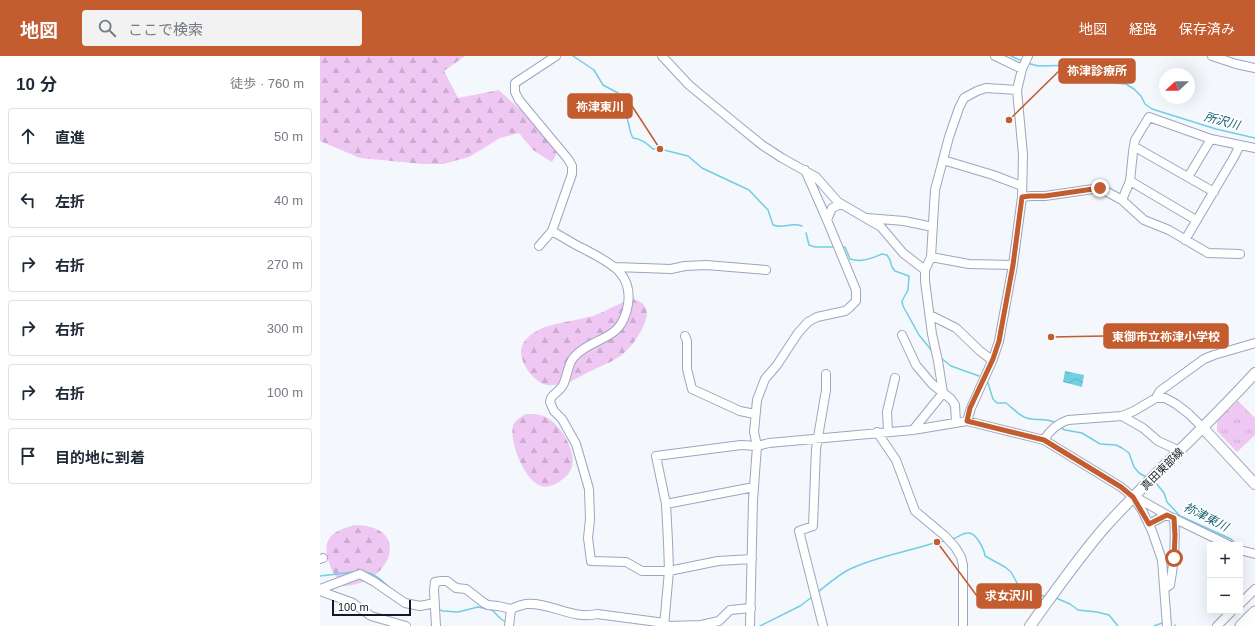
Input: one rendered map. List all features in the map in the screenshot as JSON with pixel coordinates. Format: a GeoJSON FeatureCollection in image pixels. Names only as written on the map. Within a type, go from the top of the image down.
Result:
{"type":"FeatureCollection","features":[{"type":"Feature","properties":{"kind":"highway"},"geometry":{"type":"LineString","coordinates":[[1242,626],[1255,612]]}},
{"type":"Feature","properties":{"kind":"main road","name":"真田東部線"},"geometry":{"type":"LineString","coordinates":[[1030,626],[1083,554],[1105,528],[1136,498],[1255,373]]}},
{"type":"Feature","properties":{"kind":"main road"},"geometry":{"type":"LineString","coordinates":[[1203,428],[1255,484]]}},
{"type":"Feature","properties":{"kind":"street"},"geometry":{"type":"LineString","coordinates":[[539,246],[552,231],[572,174],[572,166],[568,159],[519,100],[515,92],[515,83],[556,56]]}},
{"type":"Feature","properties":{"kind":"street"},"geometry":{"type":"LineString","coordinates":[[662,56],[689,86],[762,144],[782,158],[816,177],[841,204],[881,227],[903,253],[925,270]]}},
{"type":"Feature","properties":{"kind":"street"},"geometry":{"type":"LineString","coordinates":[[995,56],[1022,69]]}},
{"type":"Feature","properties":{"kind":"street"},"geometry":{"type":"LineString","coordinates":[[1212,56],[1236,64],[1255,68]]}},
{"type":"Feature","properties":{"kind":"street"},"geometry":{"type":"LineString","coordinates":[[967,421],[970,408],[999,341],[1013,265],[1022,197],[1023,155],[1017,90],[1022,69],[1027,57]]}},
{"type":"Feature","properties":{"kind":"street"},"geometry":{"type":"LineString","coordinates":[[914,430],[943,393],[932,334],[925,281],[925,270],[931,257],[935,190],[942,160],[959,108],[964,98],[986,88],[1017,90]]}},
{"type":"Feature","properties":{"kind":"street"},"geometry":{"type":"LineString","coordinates":[[1122,200],[1130,181],[1135,140],[1149,117],[1211,139],[1255,148]]}},
{"type":"Feature","properties":{"kind":"street"},"geometry":{"type":"LineString","coordinates":[[1188,177],[1211,139]]}},
{"type":"Feature","properties":{"kind":"street"},"geometry":{"type":"LineString","coordinates":[[1185,240],[1240,145]]}},
{"type":"Feature","properties":{"kind":"street"},"geometry":{"type":"LineString","coordinates":[[1135,147],[1214,192]]}},
{"type":"Feature","properties":{"kind":"street"},"geometry":{"type":"LineString","coordinates":[[942,160],[993,175],[1022,186]]}},
{"type":"Feature","properties":{"kind":"street"},"geometry":{"type":"LineString","coordinates":[[750,626],[754,487],[757,446],[754,432],[757,400],[765,379],[777,365],[798,333],[808,322],[817,317],[845,311],[856,302],[856,290],[805,170]]}},
{"type":"Feature","properties":{"kind":"street"},"geometry":{"type":"LineString","coordinates":[[1130,181],[1196,220]]}},
{"type":"Feature","properties":{"kind":"street"},"geometry":{"type":"LineString","coordinates":[[1022,197],[1045,196],[1100,188],[1122,200],[1144,220],[1169,230],[1208,253],[1240,254]]}},
{"type":"Feature","properties":{"kind":"street"},"geometry":{"type":"LineString","coordinates":[[827,220],[832,208],[841,204]]}},
{"type":"Feature","properties":{"kind":"street"},"geometry":{"type":"LineString","coordinates":[[866,218],[904,221],[933,227]]}},
{"type":"Feature","properties":{"kind":"street"},"geometry":{"type":"LineString","coordinates":[[552,231],[610,263],[622,275],[628,289],[629,299],[624,317],[617,329],[608,336],[591,344],[573,357],[568,367],[562,387],[553,395],[550,402],[554,410],[567,426],[576,444],[589,489],[590,519],[588,538],[591,561],[626,562],[642,571],[669,571],[718,561],[752,560]]}},
{"type":"Feature","properties":{"kind":"street"},"geometry":{"type":"LineString","coordinates":[[931,257],[969,264],[1013,265]]}},
{"type":"Feature","properties":{"kind":"street"},"geometry":{"type":"LineString","coordinates":[[615,267],[671,269],[685,266],[706,265],[766,270]]}},
{"type":"Feature","properties":{"kind":"street"},"geometry":{"type":"LineString","coordinates":[[930,315],[956,328],[992,360]]}},
{"type":"Feature","properties":{"kind":"street"},"geometry":{"type":"LineString","coordinates":[[902,335],[916,365],[932,384],[951,399],[955,405],[956,423]]}},
{"type":"Feature","properties":{"kind":"street"},"geometry":{"type":"LineString","coordinates":[[685,336],[687,341],[687,369],[692,389],[740,410],[755,414]]}},
{"type":"Feature","properties":{"kind":"street"},"geometry":{"type":"LineString","coordinates":[[1044,440],[1061,422],[1068,420],[1122,416],[1134,411],[1156,398],[1160,391],[1204,359],[1214,354],[1255,343]]}},
{"type":"Feature","properties":{"kind":"street"},"geometry":{"type":"LineString","coordinates":[[823,626],[798,531],[813,526],[817,439],[826,390],[826,374]]}},
{"type":"Feature","properties":{"kind":"street"},"geometry":{"type":"LineString","coordinates":[[888,432],[888,412],[895,378]]}},
{"type":"Feature","properties":{"kind":"street"},"geometry":{"type":"LineString","coordinates":[[1156,398],[1165,398],[1176,404],[1203,428]]}},
{"type":"Feature","properties":{"kind":"street"},"geometry":{"type":"LineString","coordinates":[[1122,416],[1143,428],[1158,441],[1180,451]]}},
{"type":"Feature","properties":{"kind":"street"},"geometry":{"type":"LineString","coordinates":[[665,624],[669,571],[666,504],[656,456],[741,445],[757,446],[769,443],[878,432],[914,430],[967,421],[1044,440],[1104,476],[1136,498],[1223,542]]}},
{"type":"Feature","properties":{"kind":"street"},"geometry":{"type":"LineString","coordinates":[[878,432],[896,460],[915,511],[945,536],[955,547],[961,557],[963,626]]}},
{"type":"Feature","properties":{"kind":"street"},"geometry":{"type":"LineString","coordinates":[[666,504],[754,487]]}},
{"type":"Feature","properties":{"kind":"street"},"geometry":{"type":"LineString","coordinates":[[1136,498],[1149,524],[1160,555],[1167,626]]}},
{"type":"Feature","properties":{"kind":"street"},"geometry":{"type":"LineString","coordinates":[[1149,524],[1171,517]]}},
{"type":"Feature","properties":{"kind":"street"},"geometry":{"type":"LineString","coordinates":[[1164,587],[1170,585],[1173,565],[1175,536],[1171,517]]}},
{"type":"Feature","properties":{"kind":"street"},"geometry":{"type":"LineString","coordinates":[[1243,551],[1255,554]]}},
{"type":"Feature","properties":{"kind":"street"},"geometry":{"type":"LineString","coordinates":[[320,590],[360,574],[374,581],[405,603],[420,606],[435,604]]}},
{"type":"Feature","properties":{"kind":"street"},"geometry":{"type":"LineString","coordinates":[[436,626],[434,590],[435,582],[441,580],[447,581],[456,588],[466,589],[488,605],[511,609],[526,604],[542,606],[569,613],[589,616],[597,614],[665,624],[667,626],[701,625],[719,621],[730,610],[751,608]]}},
{"type":"Feature","properties":{"kind":"street"},"geometry":{"type":"LineString","coordinates":[[1243,601],[1255,589]]}},
{"type":"Feature","properties":{"kind":"street"},"geometry":{"type":"LineString","coordinates":[[320,590],[353,603],[372,616],[406,626]]}},
{"type":"Feature","properties":{"kind":"street"},"geometry":{"type":"LineString","coordinates":[[509,626],[511,609]]}},
{"type":"Feature","properties":{"kind":"street"},"geometry":{"type":"LineString","coordinates":[[1217,626],[1229,614]]}},
{"type":"Feature","properties":{"kind":"green space"},"geometry":{"type":"Polygon","coordinates":[[[320,56],[465,56],[444,71],[458,98],[499,90],[527,116],[557,153],[552,162],[533,150],[519,133],[500,138],[469,157],[443,164],[423,164],[360,158],[320,141],[320,56]]]}},
{"type":"Feature","properties":{"kind":"green space"},"geometry":{"type":"Polygon","coordinates":[[[634,299],[645,306],[647,312],[646,320],[641,332],[627,350],[619,357],[572,381],[557,385],[548,385],[537,380],[524,364],[521,352],[522,346],[526,339],[538,330],[593,316],[623,302],[634,299]]]}},
{"type":"Feature","properties":{"kind":"green space"},"geometry":{"type":"Polygon","coordinates":[[[1238,401],[1255,418],[1255,435],[1237,452],[1217,431],[1217,421],[1238,401]]]}},
{"type":"Feature","properties":{"kind":"green space"},"geometry":{"type":"Polygon","coordinates":[[[526,414],[542,415],[550,419],[561,431],[570,447],[573,462],[570,471],[568,475],[553,485],[543,487],[535,483],[524,469],[516,451],[512,433],[513,426],[517,420],[526,414]]]}},
{"type":"Feature","properties":{"kind":"green space"},"geometry":{"type":"Polygon","coordinates":[[[354,525],[372,528],[384,534],[389,544],[389,555],[384,566],[374,576],[361,583],[344,586],[336,577],[330,565],[327,546],[332,535],[339,530],[354,525]]]}},
{"type":"Feature","properties":{"kind":"water"},"geometry":{"type":"Polygon","coordinates":[[[1065,371],[1084,375],[1082,387],[1063,382],[1065,371]]]}},
{"type":"Feature","properties":{"kind":"waterway","name":"祢津東川"},"geometry":{"type":"LineString","coordinates":[[573,56],[594,70],[603,85],[618,93],[622,97],[633,138],[642,141],[653,149],[660,149],[688,156],[702,168],[749,190],[768,210],[773,225],[802,226]]}},
{"type":"Feature","properties":{"kind":"waterway","name":"所沢川"},"geometry":{"type":"LineString","coordinates":[[1011,56],[1022,61]]}},
{"type":"Feature","properties":{"kind":"waterway","name":"所沢川"},"geometry":{"type":"LineString","coordinates":[[1027,63],[1038,66],[1080,65],[1088,71],[1109,78],[1115,83],[1126,84],[1134,89],[1141,96],[1145,104],[1152,109],[1216,129],[1255,138]]}},
{"type":"Feature","properties":{"kind":"waterway","name":"祢津東川"},"geometry":{"type":"LineString","coordinates":[[806,233],[809,245],[815,247],[834,247]]}},
{"type":"Feature","properties":{"kind":"waterway","name":"祢津東川"},"geometry":{"type":"LineString","coordinates":[[841,247],[845,247],[850,259],[854,260],[867,260],[882,254],[887,255],[895,271],[909,276],[908,290],[902,301],[903,306],[919,335],[932,351]]}},
{"type":"Feature","properties":{"kind":"waterway","name":"祢津東川"},"geometry":{"type":"LineString","coordinates":[[941,358],[951,366],[979,376]]}},
{"type":"Feature","properties":{"kind":"waterway","name":"祢津東川"},"geometry":{"type":"LineString","coordinates":[[987,380],[993,399],[997,403],[1006,403],[1024,417],[1054,422]]}},
{"type":"Feature","properties":{"kind":"waterway","name":"祢津東川"},"geometry":{"type":"LineString","coordinates":[[1061,428],[1082,433],[1100,444],[1116,445],[1122,448],[1129,453],[1134,467],[1139,473],[1146,477]]}},
{"type":"Feature","properties":{"kind":"waterway","name":"祢津東川"},"geometry":{"type":"LineString","coordinates":[[1156,483],[1164,493],[1167,502],[1180,516],[1231,539],[1234,542]]}},
{"type":"Feature","properties":{"kind":"waterway"},"geometry":{"type":"LineString","coordinates":[[952,539],[971,533],[977,538],[985,556],[1011,572],[1017,583],[1027,595],[1047,596]]}},
{"type":"Feature","properties":{"kind":"waterway"},"geometry":{"type":"LineString","coordinates":[[818,592],[840,575],[859,565],[937,542],[947,541]]}},
{"type":"Feature","properties":{"kind":"waterway"},"geometry":{"type":"LineString","coordinates":[[320,576],[354,572]]}},
{"type":"Feature","properties":{"kind":"waterway"},"geometry":{"type":"LineString","coordinates":[[364,572],[374,575],[389,587]]}},
{"type":"Feature","properties":{"kind":"waterway"},"geometry":{"type":"LineString","coordinates":[[760,626],[800,606],[812,597]]}},
{"type":"Feature","properties":{"kind":"waterway"},"geometry":{"type":"LineString","coordinates":[[1056,598],[1070,604],[1078,610],[1109,615],[1118,626]]}},
{"type":"Feature","properties":{"kind":"waterway"},"geometry":{"type":"LineString","coordinates":[[437,609],[458,612],[478,607],[492,610],[507,623]]}},
{"type":"Feature","properties":{"kind":"waterway"},"geometry":{"type":"LineString","coordinates":[[1154,626],[1162,623]]}},
{"type":"Feature","properties":{"kind":"place","name":"祢津診療所"},"geometry":{"type":"Point","coordinates":[1009,120]}},
{"type":"Feature","properties":{"kind":"place","name":"祢津東川"},"geometry":{"type":"Point","coordinates":[660,149]}},
{"type":"Feature","properties":{"kind":"place","name":"東御市立祢津小学校"},"geometry":{"type":"Point","coordinates":[1051,337]}},
{"type":"Feature","properties":{"kind":"place","name":"求女沢川"},"geometry":{"type":"Point","coordinates":[937,542]}},
{"type":"Feature","properties":{"kind":"route"},"geometry":{"type":"LineString","coordinates":[[1100,188],[1065,194],[1022,197],[1013,265],[999,341],[993,359],[970,408],[967,421],[1044,440],[1121,487],[1133,497],[1149,524],[1167,515],[1174,518],[1174,558]]}}]}
